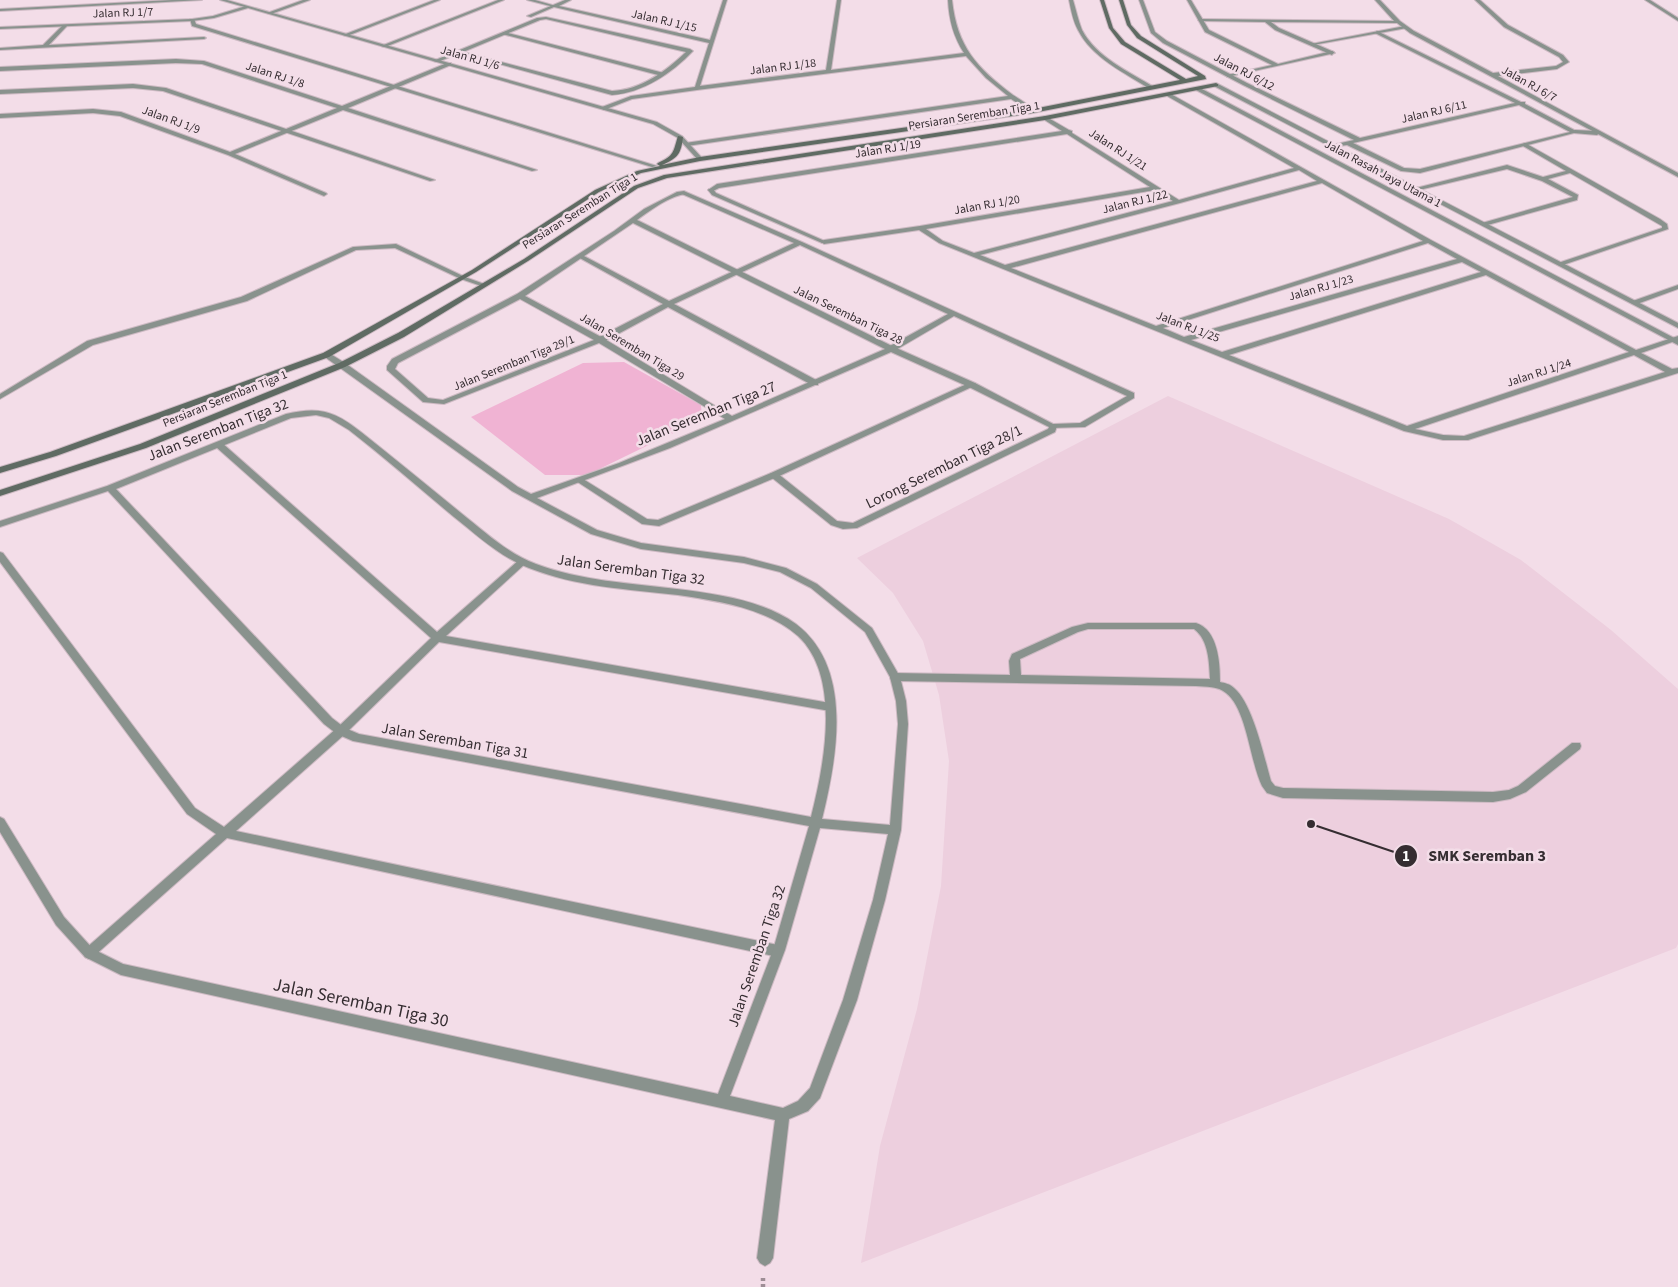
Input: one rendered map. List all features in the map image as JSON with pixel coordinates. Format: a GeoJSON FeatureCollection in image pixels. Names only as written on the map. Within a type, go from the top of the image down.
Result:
{"type":"FeatureCollection","features":[{"type":"Feature","properties":{"kind":"main road","name":"Jalan Rasah Jaya Utama 1"},"geometry":{"type":"LineString","coordinates":[[1102,0],[1111,28],[1123,43],[1198,89]]}},
{"type":"Feature","properties":{"kind":"main road","name":"Jalan Rasah Jaya Utama 1"},"geometry":{"type":"LineString","coordinates":[[1121,0],[1129,25],[1138,37],[1216,85]]}},
{"type":"Feature","properties":{"kind":"main road","name":"Persiaran Seremban Tiga 1"},"geometry":{"type":"LineString","coordinates":[[0,470],[53,454],[326,355],[463,278],[597,191],[638,172],[700,159],[1033,111],[1203,78]]}},
{"type":"Feature","properties":{"kind":"main road","name":"Persiaran Seremban Tiga 1"},"geometry":{"type":"LineString","coordinates":[[0,493],[143,446],[342,365],[401,335],[526,260],[636,187],[666,176],[1045,118],[1216,85]]}},
{"type":"Feature","properties":{"kind":"main road"},"geometry":{"type":"LineString","coordinates":[[1033,111],[1045,118]]}},
{"type":"Feature","properties":{"kind":"main road"},"geometry":{"type":"LineString","coordinates":[[638,172],[669,160],[678,152],[680,137]]}},
{"type":"Feature","properties":{"kind":"main road"},"geometry":{"type":"LineString","coordinates":[[700,159],[706,169]]}},
{"type":"Feature","properties":{"kind":"street"},"geometry":{"type":"LineString","coordinates":[[0,10],[200,0]]}},
{"type":"Feature","properties":{"kind":"street","name":"Jalan RJ 1/6"},"geometry":{"type":"LineString","coordinates":[[222,0],[655,123],[680,137],[700,159]]}},
{"type":"Feature","properties":{"kind":"street"},"geometry":{"type":"LineString","coordinates":[[269,13],[308,0]]}},
{"type":"Feature","properties":{"kind":"street"},"geometry":{"type":"LineString","coordinates":[[345,35],[438,0]]}},
{"type":"Feature","properties":{"kind":"street"},"geometry":{"type":"LineString","coordinates":[[384,46],[502,0]]}},
{"type":"Feature","properties":{"kind":"street","name":"Jalan RJ 1/15"},"geometry":{"type":"LineString","coordinates":[[529,0],[711,42]]}},
{"type":"Feature","properties":{"kind":"street"},"geometry":{"type":"LineString","coordinates":[[426,58],[569,0]]}},
{"type":"Feature","properties":{"kind":"street"},"geometry":{"type":"LineString","coordinates":[[697,88],[725,0]]}},
{"type":"Feature","properties":{"kind":"street"},"geometry":{"type":"LineString","coordinates":[[828,71],[839,0]]}},
{"type":"Feature","properties":{"kind":"street"},"geometry":{"type":"LineString","coordinates":[[950,0],[954,29],[966,54],[1012,97],[1033,111]]}},
{"type":"Feature","properties":{"kind":"street"},"geometry":{"type":"LineString","coordinates":[[1071,0],[1080,30],[1087,40],[1108,59],[1152,88]]}},
{"type":"Feature","properties":{"kind":"street","name":"Jalan RJ 6/12"},"geometry":{"type":"LineString","coordinates":[[1140,0],[1153,33],[1165,42],[1359,140]]}},
{"type":"Feature","properties":{"kind":"street"},"geometry":{"type":"LineString","coordinates":[[1188,0],[1204,28],[1277,65]]}},
{"type":"Feature","properties":{"kind":"street"},"geometry":{"type":"LineString","coordinates":[[1363,0],[1377,0]]}},
{"type":"Feature","properties":{"kind":"street","name":"Jalan RJ 6/7"},"geometry":{"type":"LineString","coordinates":[[1377,0],[1405,27],[1597,133],[1678,175]]}},
{"type":"Feature","properties":{"kind":"street"},"geometry":{"type":"LineString","coordinates":[[1477,0],[1506,26],[1561,56],[1566,62],[1556,67],[1492,75]]}},
{"type":"Feature","properties":{"kind":"street"},"geometry":{"type":"LineString","coordinates":[[1647,0],[1678,20]]}},
{"type":"Feature","properties":{"kind":"street","name":"Jalan RJ 1/7"},"geometry":{"type":"LineString","coordinates":[[0,28],[192,20],[214,17],[246,7]]}},
{"type":"Feature","properties":{"kind":"street"},"geometry":{"type":"LineString","coordinates":[[436,61],[539,19],[549,18],[690,51],[708,53]]}},
{"type":"Feature","properties":{"kind":"street"},"geometry":{"type":"LineString","coordinates":[[192,20],[194,25],[654,166]]}},
{"type":"Feature","properties":{"kind":"street"},"geometry":{"type":"LineString","coordinates":[[1200,20],[1398,22]]}},
{"type":"Feature","properties":{"kind":"street"},"geometry":{"type":"LineString","coordinates":[[1229,76],[1332,53],[1277,29],[1265,20]]}},
{"type":"Feature","properties":{"kind":"street"},"geometry":{"type":"LineString","coordinates":[[45,46],[65,26]]}},
{"type":"Feature","properties":{"kind":"street"},"geometry":{"type":"LineString","coordinates":[[1313,44],[1405,27]]}},
{"type":"Feature","properties":{"kind":"street"},"geometry":{"type":"LineString","coordinates":[[1377,32],[1521,103],[1575,132]]}},
{"type":"Feature","properties":{"kind":"street"},"geometry":{"type":"LineString","coordinates":[[504,33],[662,74]]}},
{"type":"Feature","properties":{"kind":"street"},"geometry":{"type":"LineString","coordinates":[[0,49],[204,38]]}},
{"type":"Feature","properties":{"kind":"street"},"geometry":{"type":"LineString","coordinates":[[460,52],[620,93],[631,90],[662,74],[678,63],[690,51]]}},
{"type":"Feature","properties":{"kind":"street","name":"Jalan RJ 1/18"},"geometry":{"type":"LineString","coordinates":[[604,108],[622,100],[697,88],[966,54]]}},
{"type":"Feature","properties":{"kind":"street","name":"Jalan RJ 1/8"},"geometry":{"type":"LineString","coordinates":[[0,70],[176,61],[202,62],[534,170]]}},
{"type":"Feature","properties":{"kind":"street"},"geometry":{"type":"LineString","coordinates":[[230,154],[449,64]]}},
{"type":"Feature","properties":{"kind":"street","name":"Jalan Rasah Jaya Utama 1"},"geometry":{"type":"LineString","coordinates":[[1216,85],[1678,326]]}},
{"type":"Feature","properties":{"kind":"street"},"geometry":{"type":"LineString","coordinates":[[0,92],[149,86],[164,88],[432,180]]}},
{"type":"Feature","properties":{"kind":"street","name":"Jalan Rasah Jaya Utama 1"},"geometry":{"type":"LineString","coordinates":[[1198,89],[1676,340]]}},
{"type":"Feature","properties":{"kind":"street"},"geometry":{"type":"LineString","coordinates":[[620,93],[622,100]]}},
{"type":"Feature","properties":{"kind":"street"},"geometry":{"type":"LineString","coordinates":[[1169,94],[1429,241],[1675,371]]}},
{"type":"Feature","properties":{"kind":"street"},"geometry":{"type":"LineString","coordinates":[[687,144],[1012,97]]}},
{"type":"Feature","properties":{"kind":"street","name":"Jalan RJ 6/11"},"geometry":{"type":"LineString","coordinates":[[1334,146],[1521,103],[1539,101]]}},
{"type":"Feature","properties":{"kind":"street","name":"Jalan RJ 1/9"},"geometry":{"type":"LineString","coordinates":[[0,116],[92,111],[121,114],[230,154],[324,194]]}},
{"type":"Feature","properties":{"kind":"street","name":"Jalan RJ 1/21"},"geometry":{"type":"LineString","coordinates":[[1045,118],[1070,132],[1178,202]]}},
{"type":"Feature","properties":{"kind":"street","name":"Jalan RJ 1/19"},"geometry":{"type":"LineString","coordinates":[[824,242],[714,194],[711,190],[717,186],[1070,132]]}},
{"type":"Feature","properties":{"kind":"street"},"geometry":{"type":"LineString","coordinates":[[1348,143],[1403,170],[1412,171],[1575,132],[1597,133]]}},
{"type":"Feature","properties":{"kind":"street"},"geometry":{"type":"LineString","coordinates":[[1525,145],[1665,225],[1665,229],[1560,264]]}},
{"type":"Feature","properties":{"kind":"street"},"geometry":{"type":"LineString","coordinates":[[1415,188],[1500,167],[1515,168],[1572,193],[1575,199],[1484,224]]}},
{"type":"Feature","properties":{"kind":"street","name":"Jalan RJ 1/22"},"geometry":{"type":"LineString","coordinates":[[974,255],[1300,168]]}},
{"type":"Feature","properties":{"kind":"street"},"geometry":{"type":"LineString","coordinates":[[1541,179],[1571,171]]}},
{"type":"Feature","properties":{"kind":"street","name":"Jalan RJ 1/22"},"geometry":{"type":"LineString","coordinates":[[1006,267],[1323,181]]}},
{"type":"Feature","properties":{"kind":"street","name":"Jalan RJ 1/20"},"geometry":{"type":"LineString","coordinates":[[824,242],[920,228],[1155,188]]}},
{"type":"Feature","properties":{"kind":"street"},"geometry":{"type":"LineString","coordinates":[[520,296],[646,210],[679,193],[684,193],[800,243],[1131,395],[1130,398],[1082,425],[1053,426]]}},
{"type":"Feature","properties":{"kind":"street","name":"Jalan Seremban Tiga 28"},"geometry":{"type":"LineString","coordinates":[[633,220],[891,350],[972,385],[1053,426]]}},
{"type":"Feature","properties":{"kind":"street","name":"Jalan RJ 1/25"},"geometry":{"type":"LineString","coordinates":[[920,228],[941,242],[1407,429],[1437,438],[1465,438],[1675,371]]}},
{"type":"Feature","properties":{"kind":"street","name":"Jalan RJ 1/23"},"geometry":{"type":"LineString","coordinates":[[1156,328],[1429,241]]}},
{"type":"Feature","properties":{"kind":"street","name":"Jalan Seremban Tiga 29/1"},"geometry":{"type":"LineString","coordinates":[[520,296],[395,361],[391,366],[391,370],[426,400],[437,403],[451,401],[600,340],[734,271],[800,243]]}},
{"type":"Feature","properties":{"kind":"street"},"geometry":{"type":"LineString","coordinates":[[0,397],[90,344],[244,299],[355,248],[396,246],[463,278],[484,285]]}},
{"type":"Feature","properties":{"kind":"street"},"geometry":{"type":"LineString","coordinates":[[580,256],[815,383]]}},
{"type":"Feature","properties":{"kind":"street","name":"Jalan RJ 1/23"},"geometry":{"type":"LineString","coordinates":[[1185,339],[1464,259]]}},
{"type":"Feature","properties":{"kind":"street"},"geometry":{"type":"LineString","coordinates":[[1223,354],[1488,272]]}},
{"type":"Feature","properties":{"kind":"street"},"geometry":{"type":"LineString","coordinates":[[1634,302],[1678,287]]}},
{"type":"Feature","properties":{"kind":"street","name":"Jalan Seremban Tiga 29"},"geometry":{"type":"LineString","coordinates":[[520,296],[600,340],[731,419]]}},
{"type":"Feature","properties":{"kind":"street","name":"Jalan Seremban Tiga 27"},"geometry":{"type":"LineString","coordinates":[[530,497],[580,481],[815,383],[891,350],[953,314]]}},
{"type":"Feature","properties":{"kind":"street","name":"Jalan RJ 1/24"},"geometry":{"type":"LineString","coordinates":[[1407,429],[1676,340]]}},
{"type":"Feature","properties":{"kind":"street"},"geometry":{"type":"LineString","coordinates":[[326,355],[515,489],[594,532],[641,546],[744,560],[790,574],[814,586],[869,630],[895,677],[901,701],[903,724],[895,830],[879,900],[850,1000],[815,1093],[803,1106],[783,1115],[765,1258]]}},
{"type":"Feature","properties":{"kind":"street"},"geometry":{"type":"LineString","coordinates":[[580,481],[645,522],[652,523],[669,519],[972,385]]}},
{"type":"Feature","properties":{"kind":"street","name":"Jalan Seremban Tiga 32"},"geometry":{"type":"LineString","coordinates":[[0,524],[110,488],[290,416],[312,412],[331,415],[362,436],[497,547],[522,562],[545,572],[574,580],[700,594],[773,614],[796,630],[815,653],[824,672],[830,707],[830,737],[826,768],[816,823],[778,951],[722,1100]]}},
{"type":"Feature","properties":{"kind":"street","name":"Lorong Seremban Tiga 28/1"},"geometry":{"type":"LineString","coordinates":[[774,474],[834,523],[843,526],[854,526],[1052,430],[1053,426]]}},
{"type":"Feature","properties":{"kind":"street"},"geometry":{"type":"LineString","coordinates":[[219,444],[437,638],[830,707]]}},
{"type":"Feature","properties":{"kind":"street","name":"Jalan Seremban Tiga 31"},"geometry":{"type":"LineString","coordinates":[[110,488],[328,721],[341,731],[357,738],[816,823],[895,830]]}},
{"type":"Feature","properties":{"kind":"street"},"geometry":{"type":"LineString","coordinates":[[0,555],[191,811],[224,833],[778,951]]}},
{"type":"Feature","properties":{"kind":"street"},"geometry":{"type":"LineString","coordinates":[[88,954],[341,731],[437,638],[522,562]]}},
{"type":"Feature","properties":{"kind":"street"},"geometry":{"type":"LineString","coordinates":[[1016,679],[1014,661],[1016,656],[1075,629],[1101,625],[1196,626],[1206,633],[1213,658],[1215,684]]}},
{"type":"Feature","properties":{"kind":"street"},"geometry":{"type":"LineString","coordinates":[[895,677],[1196,682],[1215,684],[1230,689],[1240,701],[1266,782],[1271,790],[1283,793],[1501,796],[1522,789],[1576,746]]}},
{"type":"Feature","properties":{"kind":"street","name":"Jalan Seremban Tiga 30"},"geometry":{"type":"LineString","coordinates":[[0,822],[60,920],[88,954],[121,969],[722,1100],[783,1115]]}},
{"type":"Feature","properties":{"kind":"shaded area"},"geometry":{"type":"Polygon","coordinates":[[[624,362],[701,405],[702,419],[587,475],[545,475],[471,417],[583,363],[624,362]]]}},
{"type":"Feature","properties":{"kind":"shaded area"},"geometry":{"type":"Polygon","coordinates":[[[1168,396],[1449,519],[1521,560],[1611,630],[1678,689],[1678,944],[1676,948],[861,1263],[880,1146],[917,1009],[941,886],[949,761],[939,695],[923,641],[893,593],[857,558],[1168,396]]]}},
{"type":"Feature","properties":{"kind":"place","name":"SMK Seremban 3"},"geometry":{"type":"Point","coordinates":[1311,824]}}]}
